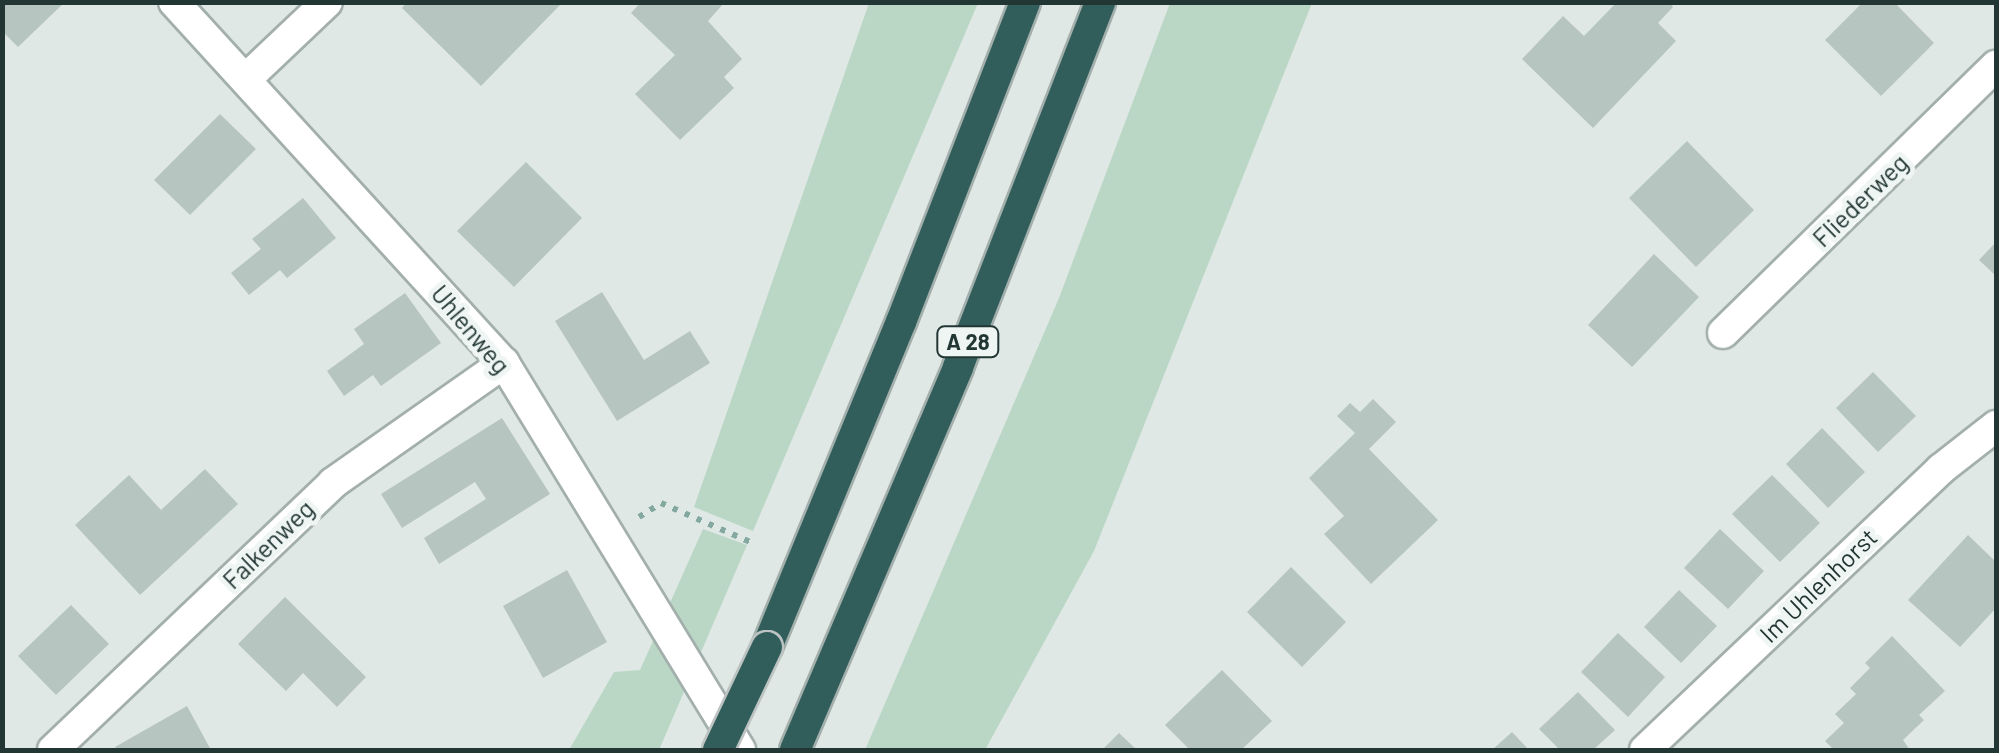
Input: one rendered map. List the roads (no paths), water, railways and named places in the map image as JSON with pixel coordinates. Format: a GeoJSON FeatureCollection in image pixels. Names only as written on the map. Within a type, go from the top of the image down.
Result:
{"type":"FeatureCollection","features":[{"type":"Feature","properties":{"kind":"highway","name":"A 28"},"geometry":{"type":"LineString","coordinates":[[718,750],[768,647],[901,322],[1025,2]]}},
{"type":"Feature","properties":{"kind":"highway","name":"A 28"},"geometry":{"type":"LineString","coordinates":[[795,750],[829,678],[958,367],[1100,2]]}},
{"type":"Feature","properties":{"kind":"street","name":"Uhlenweg"},"geometry":{"type":"LineString","coordinates":[[174,2],[248,78],[504,363],[740,750]]}},
{"type":"Feature","properties":{"kind":"street"},"geometry":{"type":"LineString","coordinates":[[248,78],[327,2]]}},
{"type":"Feature","properties":{"kind":"street","name":"Fliederweg"},"geometry":{"type":"LineString","coordinates":[[1723,333],[1996,66]]}},
{"type":"Feature","properties":{"kind":"street","name":"Falkenweg"},"geometry":{"type":"LineString","coordinates":[[53,750],[332,483],[504,363]]}},
{"type":"Feature","properties":{"kind":"street","name":"Im Uhlenhorst"},"geometry":{"type":"LineString","coordinates":[[1645,750],[1941,469],[1996,426]]}}]}
